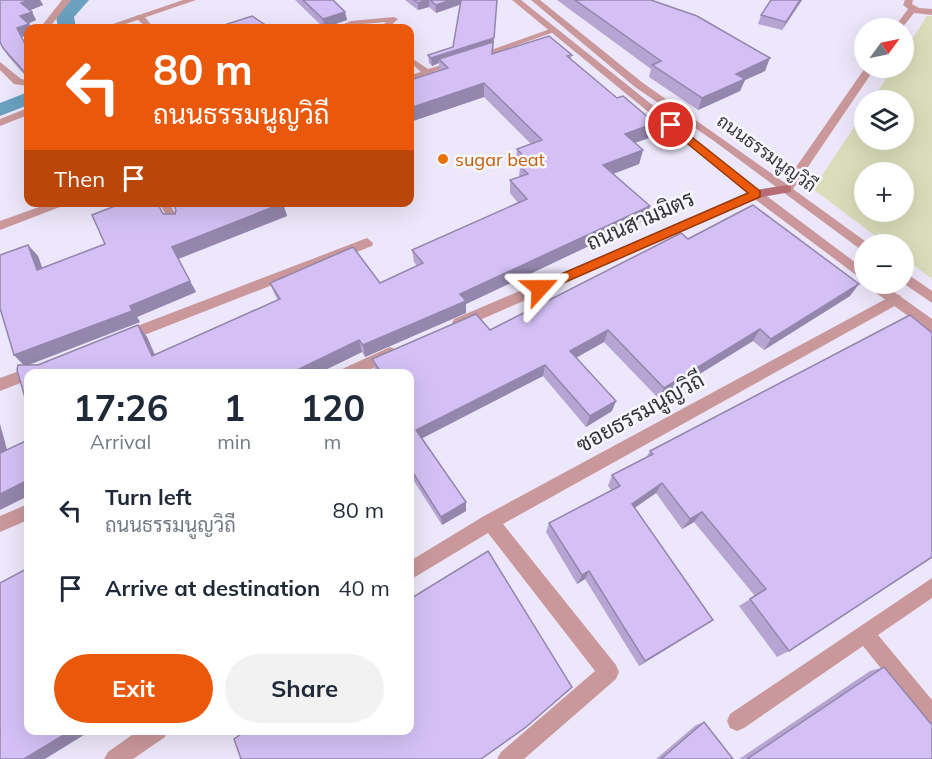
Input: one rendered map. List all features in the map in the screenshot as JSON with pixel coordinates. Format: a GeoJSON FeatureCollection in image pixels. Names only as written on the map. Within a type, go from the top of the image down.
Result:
{"type":"FeatureCollection","features":[{"type":"Feature","properties":{"kind":"main road"},"geometry":{"type":"LineString","coordinates":[[756,194],[787,189]]}},
{"type":"Feature","properties":{"kind":"street"},"geometry":{"type":"LineString","coordinates":[[47,24],[67,0]]}},
{"type":"Feature","properties":{"kind":"street"},"geometry":{"type":"LineString","coordinates":[[118,24],[192,0]]}},
{"type":"Feature","properties":{"kind":"street","name":"ถนนธรรมนูญวิถี"},"geometry":{"type":"LineString","coordinates":[[516,0],[756,194],[854,268]]}},
{"type":"Feature","properties":{"kind":"street","name":"ถนนธรรมนูญวิถี"},"geometry":{"type":"LineString","coordinates":[[535,0],[639,85],[787,189],[854,239]]}},
{"type":"Feature","properties":{"kind":"street"},"geometry":{"type":"LineString","coordinates":[[927,1],[932,3]]}},
{"type":"Feature","properties":{"kind":"street"},"geometry":{"type":"LineString","coordinates":[[911,5],[932,12]]}},
{"type":"Feature","properties":{"kind":"street"},"geometry":{"type":"LineString","coordinates":[[0,65],[18,82],[24,83]]}},
{"type":"Feature","properties":{"kind":"street"},"geometry":{"type":"LineString","coordinates":[[787,189],[863,78]]}},
{"type":"Feature","properties":{"kind":"street"},"geometry":{"type":"LineString","coordinates":[[0,123],[24,113]]}},
{"type":"Feature","properties":{"kind":"street","name":"ถนนสามมิตร"},"geometry":{"type":"LineString","coordinates":[[442,331],[756,194]]}},
{"type":"Feature","properties":{"kind":"street"},"geometry":{"type":"LineString","coordinates":[[0,226],[53,207]]}},
{"type":"Feature","properties":{"kind":"street"},"geometry":{"type":"LineString","coordinates":[[106,344],[367,243]]}},
{"type":"Feature","properties":{"kind":"street"},"geometry":{"type":"LineString","coordinates":[[914,284],[932,298]]}},
{"type":"Feature","properties":{"kind":"street"},"geometry":{"type":"LineString","coordinates":[[888,294],[932,327]]}},
{"type":"Feature","properties":{"kind":"street","name":"ซอยธรรมนูญวิถี"},"geometry":{"type":"LineString","coordinates":[[414,569],[490,522],[895,299]]}},
{"type":"Feature","properties":{"kind":"street"},"geometry":{"type":"LineString","coordinates":[[356,369],[399,350]]}},
{"type":"Feature","properties":{"kind":"street"},"geometry":{"type":"LineString","coordinates":[[0,385],[24,376]]}},
{"type":"Feature","properties":{"kind":"street"},"geometry":{"type":"LineString","coordinates":[[0,524],[24,514]]}},
{"type":"Feature","properties":{"kind":"street"},"geometry":{"type":"LineString","coordinates":[[490,522],[609,672],[508,759]]}},
{"type":"Feature","properties":{"kind":"street"},"geometry":{"type":"LineString","coordinates":[[737,721],[932,587]]}},
{"type":"Feature","properties":{"kind":"street"},"geometry":{"type":"LineString","coordinates":[[865,634],[932,716]]}},
{"type":"Feature","properties":{"kind":"street"},"geometry":{"type":"LineString","coordinates":[[115,759],[151,735]]}},
{"type":"Feature","properties":{"kind":"lane"},"geometry":{"type":"LineString","coordinates":[[140,17],[147,24]]}},
{"type":"Feature","properties":{"kind":"lane"},"geometry":{"type":"LineString","coordinates":[[349,24],[394,19],[388,24]]}},
{"type":"Feature","properties":{"kind":"lane"},"geometry":{"type":"LineString","coordinates":[[469,58],[553,31]]}},
{"type":"Feature","properties":{"kind":"lane"},"geometry":{"type":"LineString","coordinates":[[414,62],[427,72]]}},
{"type":"Feature","properties":{"kind":"lane"},"geometry":{"type":"LineString","coordinates":[[414,77],[459,62]]}},
{"type":"Feature","properties":{"kind":"lane"},"geometry":{"type":"LineString","coordinates":[[167,207],[175,223]]}},
{"type":"Feature","properties":{"kind":"green space"},"geometry":{"type":"Polygon","coordinates":[[[927,16],[932,16],[932,279],[914,265],[914,234],[873,234],[857,222],[914,222],[914,162],[854,162],[854,220],[813,189],[854,127],[854,150],[914,150],[914,90],[879,90],[886,78],[914,78],[914,36],[927,16]]]}},
{"type":"Feature","properties":{"kind":"building"},"geometry":{"type":"Polygon","coordinates":[[[0,0],[29,0],[21,3],[32,12],[20,16],[29,24],[17,28],[24,42],[24,72],[0,42],[0,0]]]}},
{"type":"Feature","properties":{"kind":"building"},"geometry":{"type":"Polygon","coordinates":[[[303,0],[333,0],[345,12],[323,19],[303,0]]]}},
{"type":"Feature","properties":{"kind":"building"},"geometry":{"type":"Polygon","coordinates":[[[430,0],[451,0],[436,5],[430,0]]]}},
{"type":"Feature","properties":{"kind":"building"},"geometry":{"type":"Polygon","coordinates":[[[461,0],[497,0],[494,38],[431,58],[428,55],[453,47],[461,0]]]}},
{"type":"Feature","properties":{"kind":"building"},"geometry":{"type":"Polygon","coordinates":[[[575,0],[651,0],[697,16],[770,58],[736,74],[745,79],[702,98],[652,65],[661,61],[575,0]]]}},
{"type":"Feature","properties":{"kind":"building"},"geometry":{"type":"Polygon","coordinates":[[[771,0],[800,0],[786,22],[761,15],[771,0]]]}},
{"type":"Feature","properties":{"kind":"building"},"geometry":{"type":"Polygon","coordinates":[[[252,16],[264,24],[227,24],[252,16]]]}},
{"type":"Feature","properties":{"kind":"building"},"geometry":{"type":"Polygon","coordinates":[[[549,36],[572,55],[567,56],[617,98],[623,96],[655,123],[625,134],[643,150],[603,165],[650,206],[460,294],[466,301],[363,345],[359,340],[299,369],[24,369],[24,394],[17,370],[18,365],[38,365],[138,325],[152,356],[280,299],[270,283],[353,247],[380,283],[423,263],[412,250],[527,199],[510,180],[528,174],[520,166],[530,163],[517,149],[542,140],[484,83],[414,107],[414,79],[448,68],[439,59],[493,42],[492,54],[549,36]]]}},
{"type":"Feature","properties":{"kind":"building"},"geometry":{"type":"Polygon","coordinates":[[[753,205],[854,280],[854,287],[771,339],[760,329],[664,388],[608,330],[570,351],[616,401],[590,416],[545,365],[416,430],[466,502],[441,517],[414,474],[414,369],[379,369],[372,359],[476,314],[490,330],[681,233],[688,239],[753,205]]]}},
{"type":"Feature","properties":{"kind":"building"},"geometry":{"type":"Polygon","coordinates":[[[112,207],[160,207],[163,214],[175,214],[174,207],[273,207],[172,247],[190,281],[130,306],[132,311],[14,355],[0,308],[0,255],[28,245],[37,270],[105,244],[92,215],[112,207]]]}},
{"type":"Feature","properties":{"kind":"building"},"geometry":{"type":"Polygon","coordinates":[[[910,315],[932,333],[932,557],[789,651],[750,599],[766,589],[702,512],[690,519],[662,483],[632,504],[713,620],[645,661],[589,571],[582,575],[549,523],[620,486],[612,475],[653,454],[650,451],[910,315]]]}},
{"type":"Feature","properties":{"kind":"building"},"geometry":{"type":"Polygon","coordinates":[[[24,442],[24,482],[0,494],[0,453],[24,442]]]}},
{"type":"Feature","properties":{"kind":"building"},"geometry":{"type":"Polygon","coordinates":[[[488,551],[572,687],[526,727],[481,759],[241,759],[234,739],[240,735],[414,735],[414,597],[488,551]]]}},
{"type":"Feature","properties":{"kind":"building"},"geometry":{"type":"Polygon","coordinates":[[[24,570],[24,735],[64,735],[24,759],[0,759],[0,583],[24,570]]]}},
{"type":"Feature","properties":{"kind":"building"},"geometry":{"type":"Polygon","coordinates":[[[884,667],[932,725],[932,759],[747,759],[884,667]]]}},
{"type":"Feature","properties":{"kind":"building"},"geometry":{"type":"Polygon","coordinates":[[[704,722],[733,759],[661,759],[704,722]]]}},
{"type":"Feature","properties":{"kind":"waterway"},"geometry":{"type":"LineString","coordinates":[[66,24],[65,16],[81,0]]}},
{"type":"Feature","properties":{"kind":"waterway"},"geometry":{"type":"LineString","coordinates":[[0,110],[24,100]]}},
{"type":"Feature","properties":{"kind":"place","name":"sugar beat"},"geometry":{"type":"Point","coordinates":[443,159]}},
{"type":"Feature","properties":{"kind":"route"},"geometry":{"type":"LineString","coordinates":[[540,288],[756,194],[671,125]]}}]}
